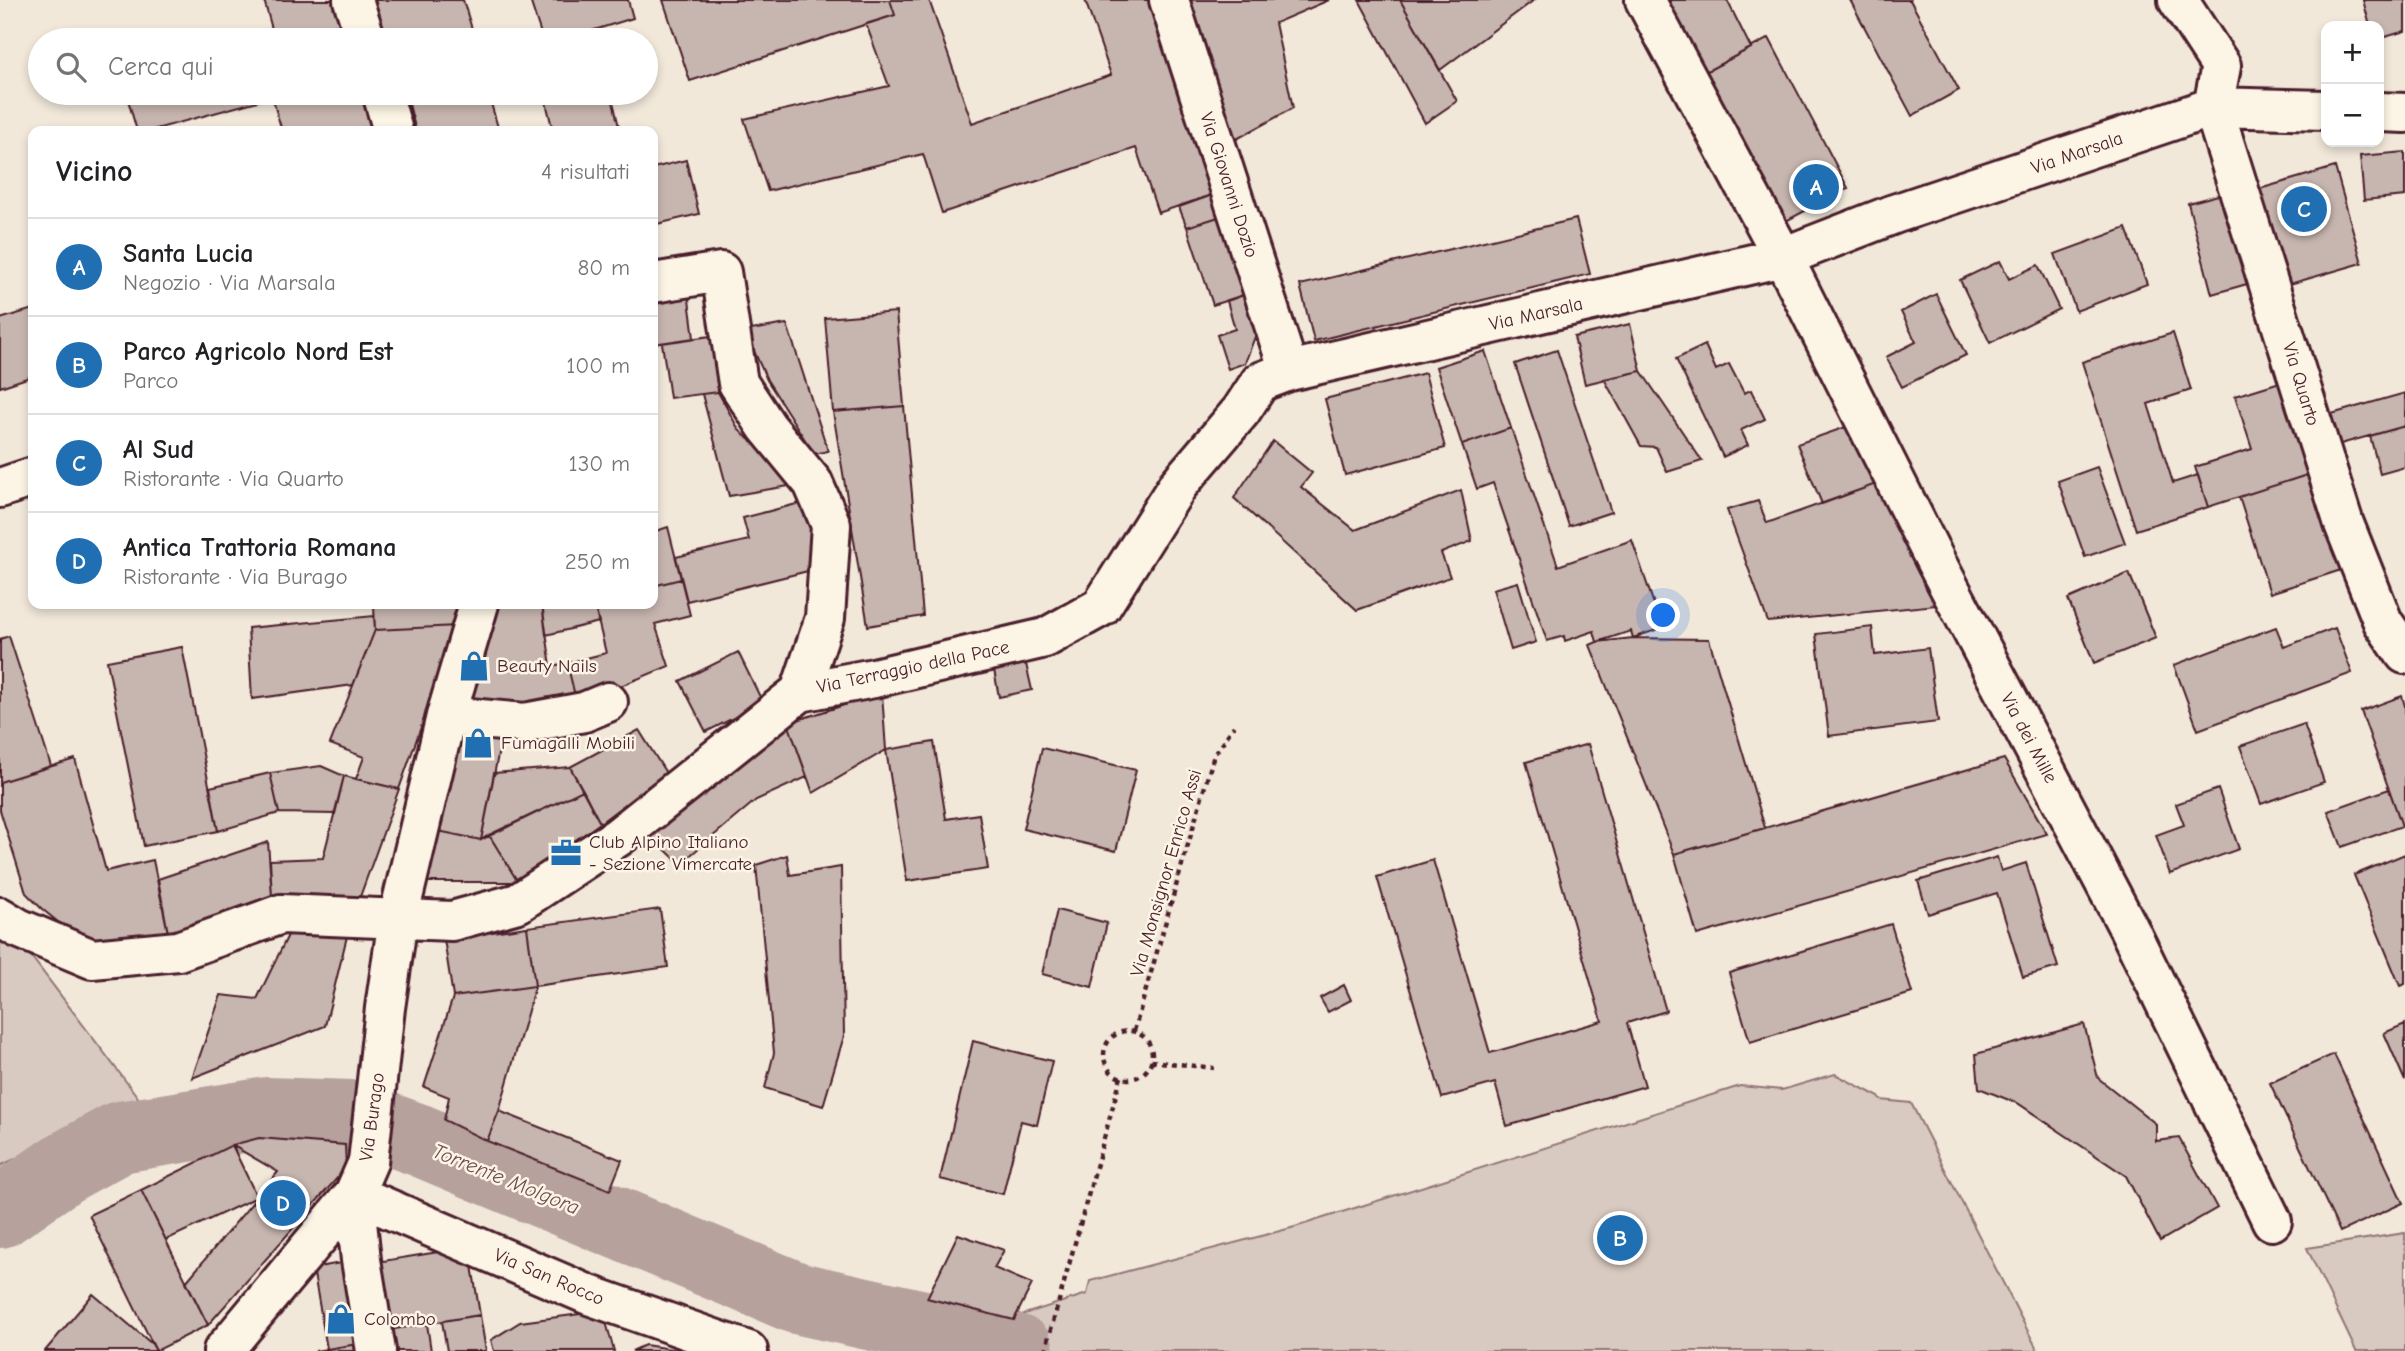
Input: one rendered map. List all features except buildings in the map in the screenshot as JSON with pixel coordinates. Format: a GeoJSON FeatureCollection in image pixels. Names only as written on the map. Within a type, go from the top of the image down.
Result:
{"type":"FeatureCollection","features":[{"type":"Feature","properties":{"kind":"street"},"geometry":{"type":"LineString","coordinates":[[353,0],[362,28]]}},
{"type":"Feature","properties":{"kind":"street","name":"Via Giovanni Dozio"},"geometry":{"type":"LineString","coordinates":[[1169,0],[1289,371]]}},
{"type":"Feature","properties":{"kind":"street"},"geometry":{"type":"LineString","coordinates":[[1645,0],[1783,257]]}},
{"type":"Feature","properties":{"kind":"street"},"geometry":{"type":"LineString","coordinates":[[2178,0],[2221,66],[2213,107],[2321,110]]}},
{"type":"Feature","properties":{"kind":"street"},"geometry":{"type":"LineString","coordinates":[[385,105],[392,126]]}},
{"type":"Feature","properties":{"kind":"street","name":"Via Marsala"},"geometry":{"type":"LineString","coordinates":[[1289,371],[1783,257],[1894,214],[2213,107]]}},
{"type":"Feature","properties":{"kind":"street","name":"Via Quarto"},"geometry":{"type":"LineString","coordinates":[[2213,107],[2344,524],[2384,622],[2405,654]]}},
{"type":"Feature","properties":{"kind":"street"},"geometry":{"type":"LineString","coordinates":[[2384,112],[2405,113]]}},
{"type":"Feature","properties":{"kind":"street","name":"Via dei Mille"},"geometry":{"type":"LineString","coordinates":[[1783,257],[1937,565],[2128,927],[2272,1220]]}},
{"type":"Feature","properties":{"kind":"street"},"geometry":{"type":"LineString","coordinates":[[658,282],[721,272],[738,383],[767,428],[813,483],[831,525],[825,618],[800,692]]}},
{"type":"Feature","properties":{"kind":"street","name":"Via Terraggio della Pace"},"geometry":{"type":"LineString","coordinates":[[0,916],[18,928],[92,959],[178,951],[281,914],[452,921],[518,903],[618,837],[800,692],[874,678],[1045,638],[1101,607],[1178,485],[1241,411],[1260,382],[1289,371]]}},
{"type":"Feature","properties":{"kind":"street"},"geometry":{"type":"LineString","coordinates":[[0,488],[28,479]]}},
{"type":"Feature","properties":{"kind":"street","name":"Via Burago"},"geometry":{"type":"LineString","coordinates":[[376,1351],[361,1259],[361,1178],[398,919],[446,716],[478,609]]}},
{"type":"Feature","properties":{"kind":"street"},"geometry":{"type":"LineString","coordinates":[[446,716],[525,723],[584,712],[608,702]]}},
{"type":"Feature","properties":{"kind":"street"},"geometry":{"type":"LineString","coordinates":[[223,1351],[361,1178]]}},
{"type":"Feature","properties":{"kind":"street","name":"Via San Rocco"},"geometry":{"type":"LineString","coordinates":[[361,1178],[589,1295],[748,1351]]}},
{"type":"Feature","properties":{"kind":"path","name":"Via Monsignor Enrico Assi"},"geometry":{"type":"LineString","coordinates":[[1135,1031],[1214,755],[1234,726]]}},
{"type":"Feature","properties":{"kind":"path"},"geometry":{"type":"LineString","coordinates":[[1135,1031],[1143,1035],[1152,1052],[1147,1069],[1140,1076],[1131,1079],[1121,1077],[1107,1066],[1105,1048],[1116,1034],[1135,1031]]}},
{"type":"Feature","properties":{"kind":"path"},"geometry":{"type":"LineString","coordinates":[[1151,1061],[1214,1068]]}},
{"type":"Feature","properties":{"kind":"path"},"geometry":{"type":"LineString","coordinates":[[1045,1351],[1121,1077]]}},
{"type":"Feature","properties":{"kind":"shaded area"},"geometry":{"type":"Polygon","coordinates":[[[0,933],[24,947],[140,1100],[0,1166],[0,933]]]}},
{"type":"Feature","properties":{"kind":"shaded area"},"geometry":{"type":"Polygon","coordinates":[[[1835,1074],[1881,1100],[1911,1103],[2038,1351],[948,1351],[996,1323],[1087,1294],[1090,1281],[1295,1227],[1740,1086],[1782,1090],[1835,1074]]]}},
{"type":"Feature","properties":{"kind":"shaded area"},"geometry":{"type":"Polygon","coordinates":[[[2405,1233],[2405,1351],[2356,1351],[2307,1248],[2405,1233]]]}},
{"type":"Feature","properties":{"kind":"waterway","name":"Torrente Molgora"},"geometry":{"type":"LineString","coordinates":[[0,1212],[62,1169],[120,1137],[267,1113],[352,1116],[419,1140],[797,1298],[995,1342],[1018,1351]]}},
{"type":"Feature","properties":{"kind":"place","name":"Santa Lucia"},"geometry":{"type":"Point","coordinates":[1816,187]}},
{"type":"Feature","properties":{"kind":"place","name":"Al Sud"},"geometry":{"type":"Point","coordinates":[2304,209]}},
{"type":"Feature","properties":{"kind":"place","name":"Beauty Nails"},"geometry":{"type":"Point","coordinates":[474,666]}},
{"type":"Feature","properties":{"kind":"place","name":"Fumagalli Mobili"},"geometry":{"type":"Point","coordinates":[478,743]}},
{"type":"Feature","properties":{"kind":"place","name":"Club Alpino Italiano - Sezione Vimercate"},"geometry":{"type":"Point","coordinates":[566,853]}},
{"type":"Feature","properties":{"kind":"place","name":"Antica Trattoria Romana"},"geometry":{"type":"Point","coordinates":[283,1203]}},
{"type":"Feature","properties":{"kind":"place","name":"Parco Agricolo Nord Est"},"geometry":{"type":"Point","coordinates":[1620,1238]}},
{"type":"Feature","properties":{"kind":"place","name":"Colombo"},"geometry":{"type":"Point","coordinates":[341,1319]}}]}
